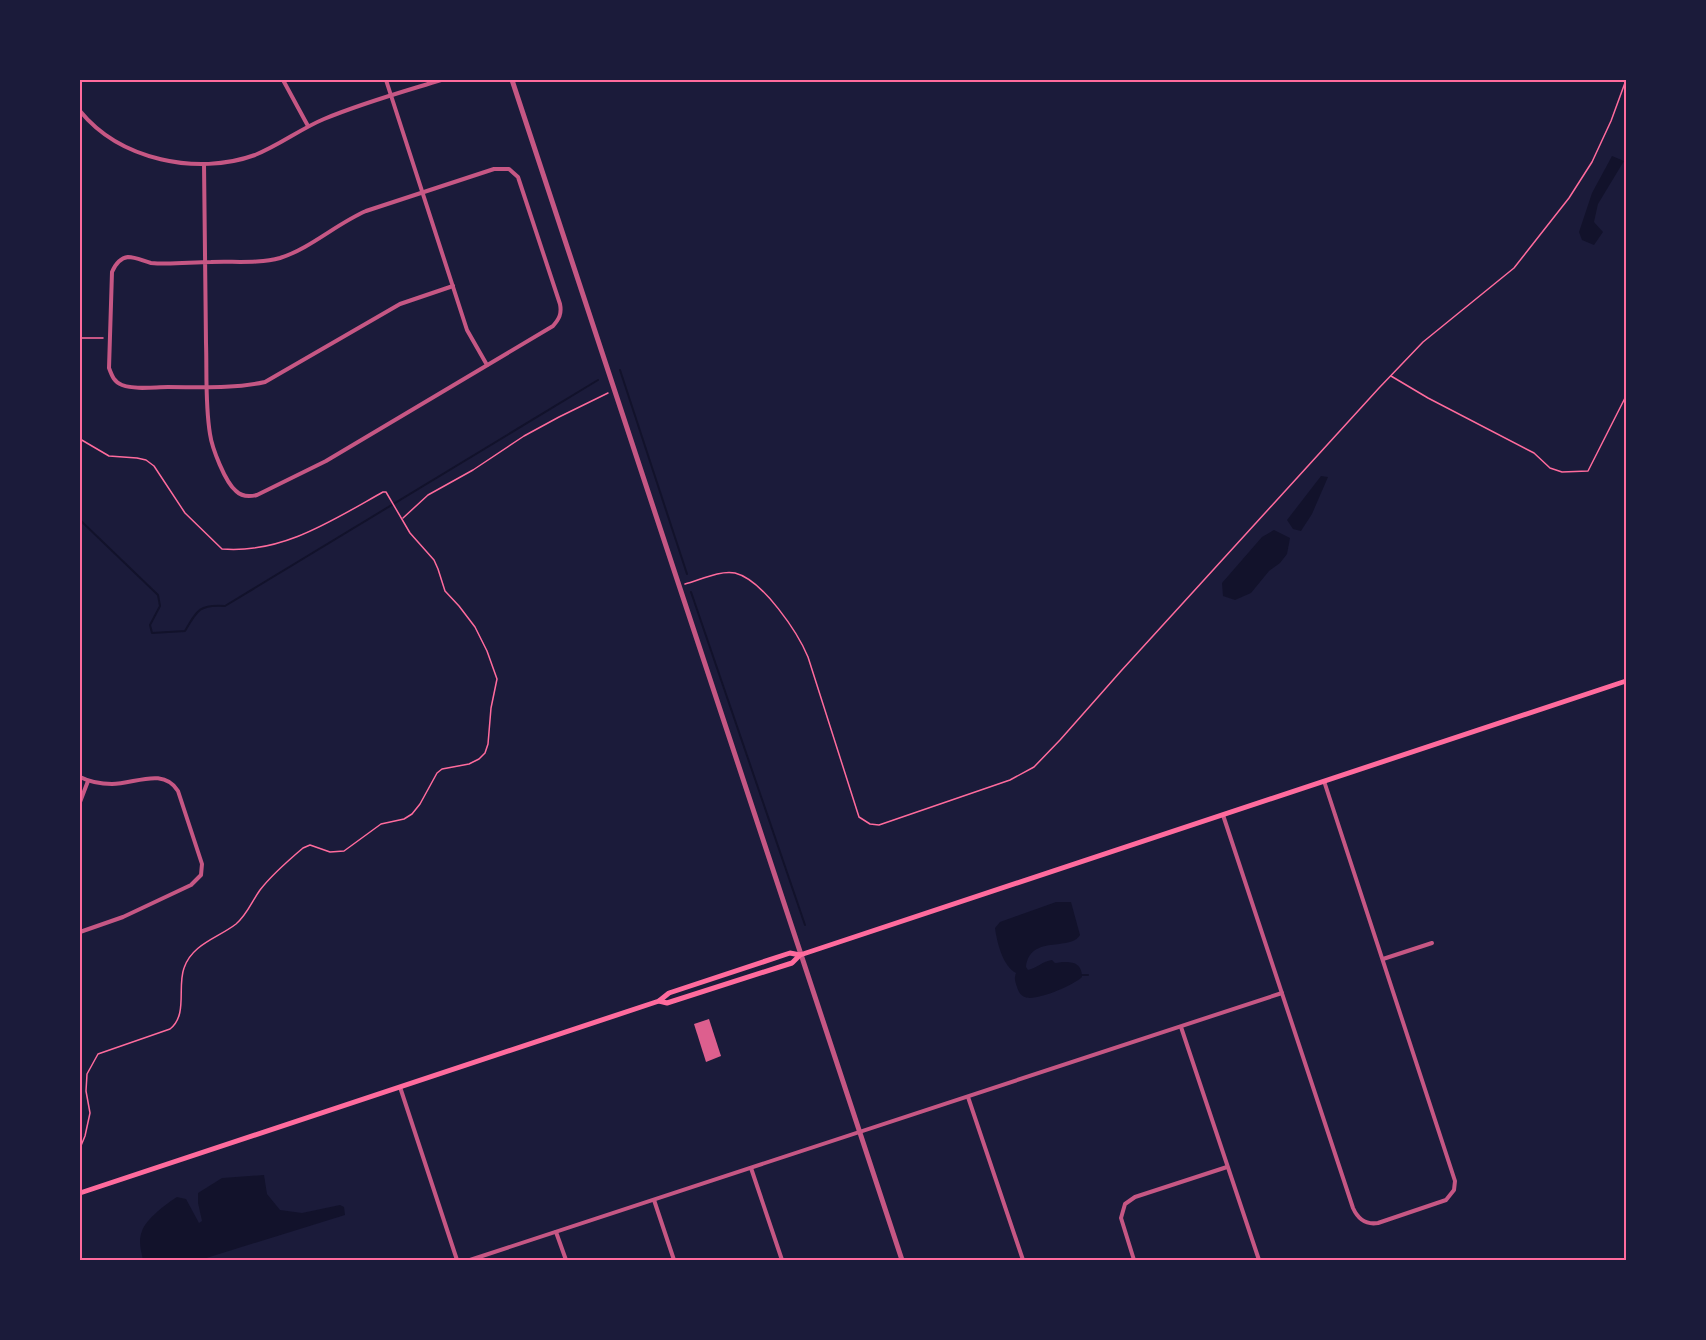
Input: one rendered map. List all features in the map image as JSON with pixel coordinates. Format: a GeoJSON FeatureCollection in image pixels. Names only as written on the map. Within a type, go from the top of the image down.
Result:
{"type":"FeatureCollection","features":[{"type":"Feature","properties":{"kind":"main road"},"geometry":{"type":"LineString","coordinates":[[659,1001],[667,1003],[759,974],[792,963],[800,955],[1626,681]]}},
{"type":"Feature","properties":{"kind":"main road"},"geometry":{"type":"LineString","coordinates":[[80,1193],[659,1001],[669,993],[790,953],[800,955]]}},
{"type":"Feature","properties":{"kind":"street"},"geometry":{"type":"LineString","coordinates":[[283,80],[308,126]]}},
{"type":"Feature","properties":{"kind":"street"},"geometry":{"type":"LineString","coordinates":[[386,80],[467,330],[487,365]]}},
{"type":"Feature","properties":{"kind":"street"},"geometry":{"type":"LineString","coordinates":[[80,111],[107,135],[137,151],[168,161],[204,165],[254,155],[272,148],[308,126],[441,80]]}},
{"type":"Feature","properties":{"kind":"street"},"geometry":{"type":"LineString","coordinates":[[512,80],[902,1260]]}},
{"type":"Feature","properties":{"kind":"street"},"geometry":{"type":"LineString","coordinates":[[204,165],[205,262],[207,387],[208,424],[213,448],[230,485],[242,496],[250,497],[326,461],[553,326],[561,313],[560,304],[518,177],[509,169],[494,169],[354,216],[299,249],[279,258],[269,260],[205,262],[152,263],[128,257],[119,261],[112,272],[109,368],[112,379],[120,384],[137,388],[207,387],[245,386],[265,382],[400,304],[453,286]]}},
{"type":"Feature","properties":{"kind":"street"},"geometry":{"type":"LineString","coordinates":[[80,777],[88,781],[111,784],[157,778],[173,783],[178,791],[202,864],[197,880],[191,885],[123,917],[80,932]]}},
{"type":"Feature","properties":{"kind":"street"},"geometry":{"type":"LineString","coordinates":[[80,802],[88,781]]}},
{"type":"Feature","properties":{"kind":"street"},"geometry":{"type":"LineString","coordinates":[[1222,815],[1358,1216],[1365,1222],[1374,1224],[1441,1202],[1449,1198],[1454,1190],[1454,1176],[1324,781]]}},
{"type":"Feature","properties":{"kind":"street"},"geometry":{"type":"LineString","coordinates":[[1383,959],[1432,943]]}},
{"type":"Feature","properties":{"kind":"street"},"geometry":{"type":"LineString","coordinates":[[470,1260],[1282,993]]}},
{"type":"Feature","properties":{"kind":"street"},"geometry":{"type":"LineString","coordinates":[[1181,1027],[1258,1260]]}},
{"type":"Feature","properties":{"kind":"street"},"geometry":{"type":"LineString","coordinates":[[400,1087],[457,1260]]}},
{"type":"Feature","properties":{"kind":"street"},"geometry":{"type":"LineString","coordinates":[[969,1096],[1023,1260]]}},
{"type":"Feature","properties":{"kind":"street"},"geometry":{"type":"LineString","coordinates":[[1134,1260],[1121,1218],[1125,1204],[1135,1197],[1227,1167]]}},
{"type":"Feature","properties":{"kind":"street"},"geometry":{"type":"LineString","coordinates":[[751,1168],[782,1260]]}},
{"type":"Feature","properties":{"kind":"street"},"geometry":{"type":"LineString","coordinates":[[654,1200],[674,1260]]}},
{"type":"Feature","properties":{"kind":"street"},"geometry":{"type":"LineString","coordinates":[[556,1232],[566,1260]]}},
{"type":"Feature","properties":{"kind":"path"},"geometry":{"type":"LineString","coordinates":[[678,586],[729,573],[744,577],[762,590],[804,646],[860,817],[870,824],[879,825],[1010,780],[1034,767],[1060,741],[1346,422],[1423,342],[1514,268],[1546,230],[1592,162],[1611,122],[1626,80]]}},
{"type":"Feature","properties":{"kind":"path"},"geometry":{"type":"LineString","coordinates":[[80,338],[110,338]]}},
{"type":"Feature","properties":{"kind":"path"},"geometry":{"type":"LineString","coordinates":[[1391,376],[1428,398],[1534,453],[1550,468],[1562,472],[1588,471],[1626,396]]}},
{"type":"Feature","properties":{"kind":"path"},"geometry":{"type":"LineString","coordinates":[[403,519],[428,495],[473,471],[524,436],[593,399],[614,391]]}},
{"type":"Feature","properties":{"kind":"path"},"geometry":{"type":"LineString","coordinates":[[80,439],[109,456],[137,458],[146,460],[154,466],[185,513],[222,549],[282,542],[318,529],[383,492],[388,495],[410,533],[434,560],[445,591],[475,627],[497,679],[491,708],[488,744],[485,753],[479,759],[470,764],[442,769],[434,777],[412,814],[404,819],[381,824],[350,848],[337,852],[310,845],[303,848],[263,886],[236,923],[192,953],[182,973],[180,1015],[175,1024],[170,1029],[98,1054],[87,1074],[86,1091],[90,1113],[80,1148]]}},
{"type":"Feature","properties":{"kind":"shaded area"},"geometry":{"type":"Polygon","coordinates":[[[1612,156],[1624,161],[1598,204],[1594,222],[1603,232],[1594,245],[1582,240],[1579,232],[1592,193],[1612,156]]]}},
{"type":"Feature","properties":{"kind":"shaded area"},"geometry":{"type":"Polygon","coordinates":[[[1321,476],[1328,477],[1312,514],[1301,531],[1293,529],[1287,520],[1321,476]]]}},
{"type":"Feature","properties":{"kind":"shaded area"},"geometry":{"type":"Polygon","coordinates":[[[1274,530],[1290,538],[1287,554],[1251,593],[1235,600],[1223,596],[1222,583],[1262,537],[1274,530]]]}},
{"type":"Feature","properties":{"kind":"shaded area"},"geometry":{"type":"Polygon","coordinates":[[[1056,902],[1071,902],[1080,935],[1068,943],[1035,950],[1029,957],[1026,967],[1028,970],[1052,960],[1055,963],[1069,962],[1080,967],[1082,977],[1054,992],[1037,997],[1025,997],[1017,989],[1016,973],[1011,970],[1001,954],[995,928],[1000,922],[1056,902]]]}},
{"type":"Feature","properties":{"kind":"shaded area"},"geometry":{"type":"Polygon","coordinates":[[[264,1175],[267,1194],[280,1210],[302,1213],[340,1205],[344,1207],[345,1215],[200,1260],[143,1260],[140,1242],[144,1226],[157,1212],[177,1197],[186,1199],[199,1223],[202,1221],[198,1193],[222,1178],[264,1175]]]}},
{"type":"Feature","properties":{"kind":"building"},"geometry":{"type":"Polygon","coordinates":[[[709,1019],[721,1056],[706,1062],[694,1024],[709,1019]]]}},
{"type":"Feature","properties":{"kind":"waterway"},"geometry":{"type":"LineString","coordinates":[[620,370],[687,574]]}},
{"type":"Feature","properties":{"kind":"waterway"},"geometry":{"type":"LineString","coordinates":[[80,520],[158,595],[160,606],[150,625],[152,633],[185,631],[200,610],[210,606],[225,606],[598,380]]}},
{"type":"Feature","properties":{"kind":"waterway"},"geometry":{"type":"LineString","coordinates":[[691,592],[805,925]]}},
{"type":"Feature","properties":{"kind":"waterway"},"geometry":{"type":"LineString","coordinates":[[1082,975],[1088,975]]}}]}
